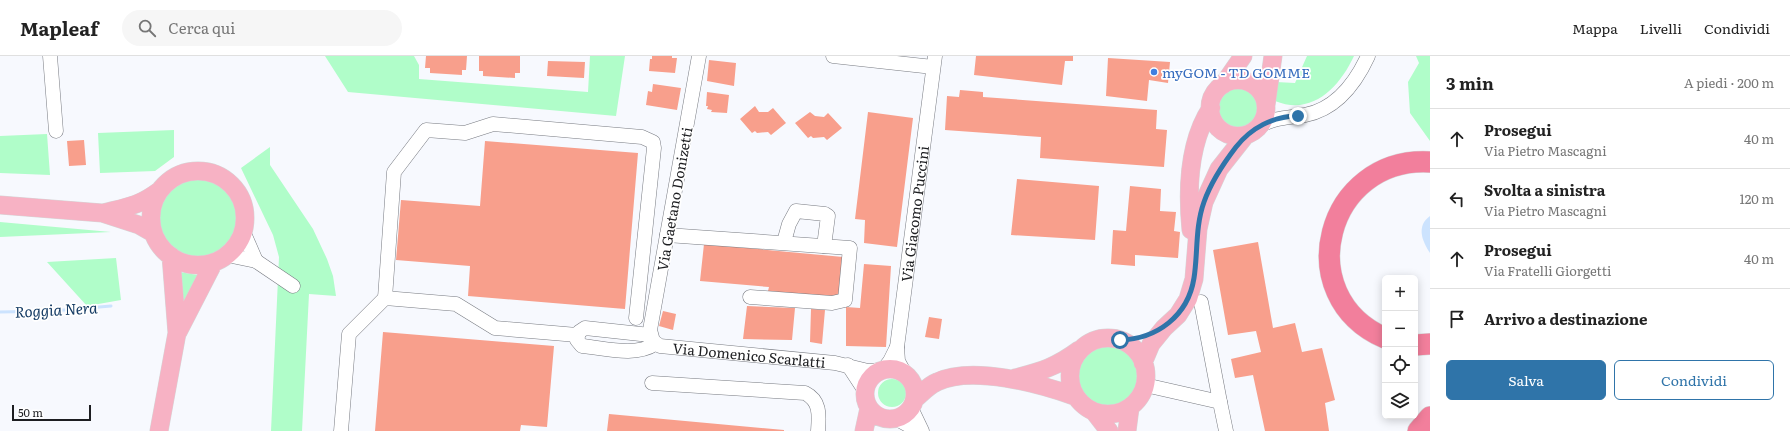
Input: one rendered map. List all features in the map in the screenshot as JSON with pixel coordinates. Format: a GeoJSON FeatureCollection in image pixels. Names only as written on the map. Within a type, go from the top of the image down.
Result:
{"type":"FeatureCollection","features":[{"type":"Feature","properties":{"kind":"highway"},"geometry":{"type":"LineString","coordinates":[[1382,336],[1370,330],[1358,320],[1339,295],[1330,270],[1330,239],[1340,211],[1353,191],[1361,184],[1389,167],[1408,162],[1426,162]]}},
{"type":"Feature","properties":{"kind":"highway"},"geometry":{"type":"LineString","coordinates":[[1418,344],[1430,344]]}},
{"type":"Feature","properties":{"kind":"highway"},"geometry":{"type":"LineString","coordinates":[[1418,431],[1430,417]]}},
{"type":"Feature","properties":{"kind":"main road"},"geometry":{"type":"LineString","coordinates":[[1195,264],[1190,221],[1189,178],[1194,146],[1203,119],[1210,108],[1212,99],[1243,56]]}},
{"type":"Feature","properties":{"kind":"main road"},"geometry":{"type":"LineString","coordinates":[[1144,363],[1151,344],[1164,328],[1178,315],[1188,299],[1194,279],[1198,229],[1204,202],[1219,169],[1245,136],[1261,125],[1264,119],[1272,56]]}},
{"type":"Feature","properties":{"kind":"main road"},"geometry":{"type":"LineString","coordinates":[[1223,84],[1241,80],[1250,83],[1261,92],[1266,105]]}},
{"type":"Feature","properties":{"kind":"main road"},"geometry":{"type":"LineString","coordinates":[[1210,108],[1215,124],[1221,130],[1229,134],[1245,136]]}},
{"type":"Feature","properties":{"kind":"main road"},"geometry":{"type":"LineString","coordinates":[[102,213],[133,206],[145,201],[170,180],[182,173],[197,170],[211,172],[218,175],[224,178],[235,188],[242,201],[245,216],[243,231],[237,244],[220,259],[177,333]]}},
{"type":"Feature","properties":{"kind":"main road"},"geometry":{"type":"LineString","coordinates":[[159,190],[153,204],[151,218],[153,233],[160,246],[171,256],[184,263],[199,265],[220,259]]}},
{"type":"Feature","properties":{"kind":"main road"},"geometry":{"type":"LineString","coordinates":[[0,206],[102,213],[139,225],[153,233]]}},
{"type":"Feature","properties":{"kind":"main road"},"geometry":{"type":"LineString","coordinates":[[159,431],[177,333],[171,256]]}},
{"type":"Feature","properties":{"kind":"main road"},"geometry":{"type":"LineString","coordinates":[[1013,378],[1041,372],[1056,366],[1088,343],[1098,339],[1109,338],[1132,340],[1164,328]]}},
{"type":"Feature","properties":{"kind":"main road"},"geometry":{"type":"LineString","coordinates":[[1095,413],[1113,415],[1130,408],[1137,402],[1145,385],[1146,374],[1144,363],[1134,348],[1120,340]]}},
{"type":"Feature","properties":{"kind":"main road"},"geometry":{"type":"LineString","coordinates":[[1079,350],[1072,361],[1069,373],[1070,385],[1074,396],[1080,404],[1095,413],[1109,431]]}},
{"type":"Feature","properties":{"kind":"main road"},"geometry":{"type":"LineString","coordinates":[[892,419],[882,418],[874,414],[866,402],[865,390],[871,377],[882,369],[898,369],[906,374],[936,382],[962,376],[1013,378],[1074,396]]}},
{"type":"Feature","properties":{"kind":"main road"},"geometry":{"type":"LineString","coordinates":[[906,374],[913,383],[915,390],[913,403]]}},
{"type":"Feature","properties":{"kind":"main road"},"geometry":{"type":"LineString","coordinates":[[872,431],[892,419],[905,414],[913,403],[936,382]]}},
{"type":"Feature","properties":{"kind":"main road"},"geometry":{"type":"LineString","coordinates":[[864,431],[869,408]]}},
{"type":"Feature","properties":{"kind":"main road"},"geometry":{"type":"LineString","coordinates":[[1127,431],[1130,408]]}},
{"type":"Feature","properties":{"kind":"street"},"geometry":{"type":"LineString","coordinates":[[50,56],[56,131]]}},
{"type":"Feature","properties":{"kind":"street","name":"Via Gaetano Donizetti"},"geometry":{"type":"LineString","coordinates":[[652,340],[662,264],[699,56]]}},
{"type":"Feature","properties":{"kind":"street"},"geometry":{"type":"LineString","coordinates":[[833,56],[934,61]]}},
{"type":"Feature","properties":{"kind":"street"},"geometry":{"type":"LineString","coordinates":[[1261,125],[1272,119],[1314,112],[1333,103],[1348,88],[1368,56]]}},
{"type":"Feature","properties":{"kind":"street","name":"Via Giacomo Puccini"},"geometry":{"type":"LineString","coordinates":[[882,369],[897,347],[934,61]]}},
{"type":"Feature","properties":{"kind":"street"},"geometry":{"type":"LineString","coordinates":[[1266,105],[1272,111],[1287,116]]}},
{"type":"Feature","properties":{"kind":"street"},"geometry":{"type":"LineString","coordinates":[[341,431],[349,334],[385,298],[394,172],[426,130],[465,133],[494,124],[642,137],[653,142],[654,148],[636,318]]}},
{"type":"Feature","properties":{"kind":"street"},"geometry":{"type":"LineString","coordinates":[[784,242],[789,224],[796,211],[825,214],[828,216],[824,246]]}},
{"type":"Feature","properties":{"kind":"street"},"geometry":{"type":"LineString","coordinates":[[243,231],[256,261]]}},
{"type":"Feature","properties":{"kind":"street"},"geometry":{"type":"LineString","coordinates":[[667,236],[784,242],[850,248],[845,300],[832,303],[750,297]]}},
{"type":"Feature","properties":{"kind":"street"},"geometry":{"type":"LineString","coordinates":[[643,254],[646,260],[662,264]]}},
{"type":"Feature","properties":{"kind":"street"},"geometry":{"type":"LineString","coordinates":[[220,259],[256,261],[293,286]]}},
{"type":"Feature","properties":{"kind":"street"},"geometry":{"type":"LineString","coordinates":[[385,298],[456,304],[495,328],[577,335],[579,343],[582,346],[635,351],[648,348],[652,340]]}},
{"type":"Feature","properties":{"kind":"street"},"geometry":{"type":"LineString","coordinates":[[1201,302],[1226,431]]}},
{"type":"Feature","properties":{"kind":"street","name":"Via Domenico Scarlatti"},"geometry":{"type":"LineString","coordinates":[[652,340],[660,346],[848,365],[868,371],[882,369]]}},
{"type":"Feature","properties":{"kind":"street"},"geometry":{"type":"LineString","coordinates":[[897,347],[898,361],[906,374]]}},
{"type":"Feature","properties":{"kind":"street"},"geometry":{"type":"LineString","coordinates":[[848,365],[865,390]]}},
{"type":"Feature","properties":{"kind":"street"},"geometry":{"type":"LineString","coordinates":[[652,383],[805,393],[813,397],[818,406],[818,431]]}},
{"type":"Feature","properties":{"kind":"street"},"geometry":{"type":"LineString","coordinates":[[1145,385],[1220,402]]}},
{"type":"Feature","properties":{"kind":"street"},"geometry":{"type":"LineString","coordinates":[[913,403],[922,431]]}},
{"type":"Feature","properties":{"kind":"street"},"geometry":{"type":"LineString","coordinates":[[892,419],[919,431]]}},
{"type":"Feature","properties":{"kind":"green space"},"geometry":{"type":"Polygon","coordinates":[[[325,56],[414,56],[419,65],[419,79],[588,92],[590,56],[625,56],[616,116],[348,92],[325,56]]]}},
{"type":"Feature","properties":{"kind":"green space"},"geometry":{"type":"Polygon","coordinates":[[[1307,56],[1354,56],[1341,79],[1323,96],[1312,102],[1301,105],[1288,105],[1275,101],[1276,82],[1295,83],[1307,56]]]}},
{"type":"Feature","properties":{"kind":"green space"},"geometry":{"type":"Polygon","coordinates":[[[1416,56],[1430,56],[1430,141],[1410,113],[1408,82],[1419,63],[1416,56]]]}},
{"type":"Feature","properties":{"kind":"green space"},"geometry":{"type":"Polygon","coordinates":[[[1235,87],[1243,87],[1255,93],[1261,105],[1261,113],[1255,125],[1243,131],[1235,131],[1223,125],[1217,113],[1217,105],[1223,93],[1235,87]]]}},
{"type":"Feature","properties":{"kind":"green space"},"geometry":{"type":"Polygon","coordinates":[[[174,130],[174,157],[155,171],[100,173],[98,133],[174,130]]]}},
{"type":"Feature","properties":{"kind":"green space"},"geometry":{"type":"Polygon","coordinates":[[[47,134],[50,175],[0,173],[0,136],[47,134]]]}},
{"type":"Feature","properties":{"kind":"green space"},"geometry":{"type":"Polygon","coordinates":[[[270,147],[270,165],[313,229],[333,276],[336,296],[309,294],[302,431],[271,431],[279,257],[273,235],[241,168],[270,147]]]}},
{"type":"Feature","properties":{"kind":"green space"},"geometry":{"type":"Polygon","coordinates":[[[198,179],[213,182],[225,191],[234,203],[237,218],[234,233],[225,245],[213,254],[198,257],[183,254],[171,245],[162,233],[159,218],[162,203],[171,191],[183,182],[198,179]]]}},
{"type":"Feature","properties":{"kind":"green space"},"geometry":{"type":"Polygon","coordinates":[[[0,222],[111,232],[0,237],[0,222]]]}},
{"type":"Feature","properties":{"kind":"green space"},"geometry":{"type":"Polygon","coordinates":[[[116,258],[121,300],[87,306],[47,262],[116,258]]]}},
{"type":"Feature","properties":{"kind":"green space"},"geometry":{"type":"Polygon","coordinates":[[[179,272],[198,275],[182,314],[179,272]]]}},
{"type":"Feature","properties":{"kind":"green space"},"geometry":{"type":"Polygon","coordinates":[[[1108,345],[1125,350],[1130,354],[1134,359],[1139,376],[1134,393],[1130,398],[1125,402],[1108,407],[1091,402],[1086,398],[1082,393],[1077,376],[1082,359],[1086,354],[1091,350],[1108,345]]]}},
{"type":"Feature","properties":{"kind":"green space"},"geometry":{"type":"Polygon","coordinates":[[[892,379],[902,383],[906,393],[902,403],[892,407],[882,403],[878,393],[882,383],[892,379]]]}},
{"type":"Feature","properties":{"kind":"water"},"geometry":{"type":"Polygon","coordinates":[[[1430,216],[1430,253],[1423,239],[1422,229],[1423,224],[1430,216]]]}},
{"type":"Feature","properties":{"kind":"building"},"geometry":{"type":"Polygon","coordinates":[[[426,56],[467,56],[466,70],[462,70],[462,75],[430,73],[430,68],[425,68],[426,56]]]}},
{"type":"Feature","properties":{"kind":"building"},"geometry":{"type":"Polygon","coordinates":[[[479,56],[520,56],[520,73],[515,73],[515,78],[483,76],[483,71],[479,71],[479,56]]]}},
{"type":"Feature","properties":{"kind":"building"},"geometry":{"type":"Polygon","coordinates":[[[652,56],[672,56],[672,58],[677,58],[675,73],[649,71],[650,59],[652,59],[652,56]]]}},
{"type":"Feature","properties":{"kind":"building"},"geometry":{"type":"Polygon","coordinates":[[[976,56],[1073,56],[1073,61],[1065,61],[1062,85],[974,75],[976,56]]]}},
{"type":"Feature","properties":{"kind":"building"},"geometry":{"type":"Polygon","coordinates":[[[1108,58],[1170,62],[1168,83],[1149,80],[1147,101],[1106,96],[1108,58]]]}},
{"type":"Feature","properties":{"kind":"building"},"geometry":{"type":"Polygon","coordinates":[[[709,60],[736,63],[734,86],[707,81],[709,60]]]}},
{"type":"Feature","properties":{"kind":"building"},"geometry":{"type":"Polygon","coordinates":[[[548,61],[585,62],[584,78],[547,76],[548,61]]]}},
{"type":"Feature","properties":{"kind":"building"},"geometry":{"type":"Polygon","coordinates":[[[653,84],[681,88],[677,110],[646,105],[648,91],[652,92],[653,84]]]}},
{"type":"Feature","properties":{"kind":"building"},"geometry":{"type":"Polygon","coordinates":[[[960,90],[983,92],[983,97],[1157,110],[1156,129],[1167,130],[1164,167],[1040,158],[1041,137],[945,130],[947,96],[959,97],[960,90]]]}},
{"type":"Feature","properties":{"kind":"building"},"geometry":{"type":"Polygon","coordinates":[[[707,92],[729,95],[727,113],[711,112],[712,110],[707,109],[707,92]]]}},
{"type":"Feature","properties":{"kind":"building"},"geometry":{"type":"Polygon","coordinates":[[[755,106],[759,112],[768,112],[773,108],[786,123],[771,135],[768,132],[757,133],[755,131],[752,133],[740,119],[755,106]]]}},
{"type":"Feature","properties":{"kind":"building"},"geometry":{"type":"Polygon","coordinates":[[[810,112],[815,116],[824,117],[828,113],[842,128],[827,140],[824,137],[813,138],[811,136],[808,138],[795,123],[810,112]]]}},
{"type":"Feature","properties":{"kind":"building"},"geometry":{"type":"Polygon","coordinates":[[[868,112],[913,118],[897,247],[864,243],[865,220],[855,219],[868,112]]]}},
{"type":"Feature","properties":{"kind":"building"},"geometry":{"type":"Polygon","coordinates":[[[84,140],[86,165],[69,166],[67,141],[84,140]]]}},
{"type":"Feature","properties":{"kind":"building"},"geometry":{"type":"Polygon","coordinates":[[[485,141],[638,153],[625,309],[468,296],[470,266],[396,260],[401,200],[480,206],[485,141]]]}},
{"type":"Feature","properties":{"kind":"building"},"geometry":{"type":"Polygon","coordinates":[[[1017,179],[1099,186],[1095,240],[1011,235],[1017,179]]]}},
{"type":"Feature","properties":{"kind":"building"},"geometry":{"type":"Polygon","coordinates":[[[1130,186],[1161,189],[1160,211],[1176,212],[1174,231],[1180,232],[1178,258],[1135,255],[1135,266],[1111,264],[1113,230],[1126,231],[1130,186]]]}},
{"type":"Feature","properties":{"kind":"building"},"geometry":{"type":"Polygon","coordinates":[[[1258,242],[1273,328],[1295,323],[1302,352],[1322,348],[1335,400],[1325,403],[1329,431],[1265,431],[1253,375],[1235,378],[1231,359],[1261,352],[1256,331],[1228,335],[1213,250],[1258,242]]]}},
{"type":"Feature","properties":{"kind":"building"},"geometry":{"type":"Polygon","coordinates":[[[704,244],[843,257],[839,298],[768,291],[769,287],[700,281],[704,244]]]}},
{"type":"Feature","properties":{"kind":"building"},"geometry":{"type":"Polygon","coordinates":[[[864,264],[891,266],[886,347],[846,346],[846,307],[860,308],[864,264]]]}},
{"type":"Feature","properties":{"kind":"building"},"geometry":{"type":"Polygon","coordinates":[[[747,306],[795,308],[792,340],[743,339],[747,306]]]}},
{"type":"Feature","properties":{"kind":"building"},"geometry":{"type":"Polygon","coordinates":[[[811,309],[825,310],[822,344],[810,342],[811,309]]]}},
{"type":"Feature","properties":{"kind":"building"},"geometry":{"type":"Polygon","coordinates":[[[663,311],[676,314],[673,330],[659,326],[663,311]]]}},
{"type":"Feature","properties":{"kind":"building"},"geometry":{"type":"Polygon","coordinates":[[[929,317],[942,319],[939,339],[925,337],[929,317]]]}},
{"type":"Feature","properties":{"kind":"building"},"geometry":{"type":"Polygon","coordinates":[[[383,332],[554,346],[547,427],[521,425],[520,431],[375,431],[383,332]]]}},
{"type":"Feature","properties":{"kind":"building"},"geometry":{"type":"Polygon","coordinates":[[[609,414],[784,430],[784,431],[607,431],[609,414]]]}},
{"type":"Feature","properties":{"kind":"waterway","name":"Roggia Nera"},"geometry":{"type":"LineString","coordinates":[[0,312],[52,311],[111,306]]}},
{"type":"Feature","properties":{"kind":"place","name":"myGOM - TD GOMME"},"geometry":{"type":"Point","coordinates":[1154,72]}},
{"type":"Feature","properties":{"kind":"route"},"geometry":{"type":"LineString","coordinates":[[1120,340],[1132,340],[1164,328],[1178,315],[1188,299],[1194,279],[1198,229],[1204,202],[1219,169],[1245,136],[1256,130],[1261,125],[1272,119],[1287,116],[1298,116]]}}]}
